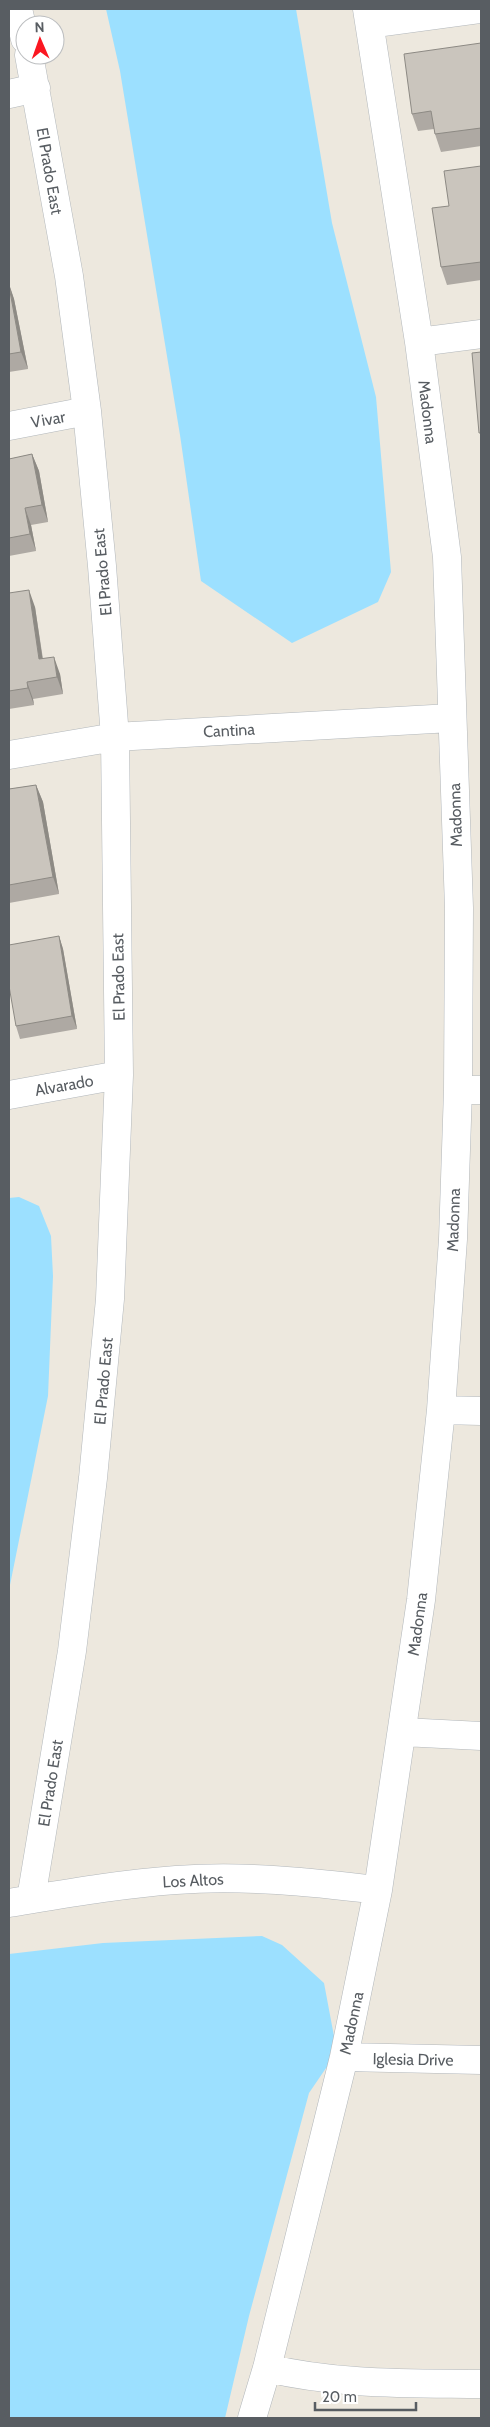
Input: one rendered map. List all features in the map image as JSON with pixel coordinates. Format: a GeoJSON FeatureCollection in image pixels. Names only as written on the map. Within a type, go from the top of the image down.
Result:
{"type":"FeatureCollection","features":[{"type":"Feature","properties":{"kind":"street"},"geometry":{"type":"LineString","coordinates":[[368,16],[481,9]]}},
{"type":"Feature","properties":{"kind":"street","name":"Madonna"},"geometry":{"type":"LineString","coordinates":[[252,2418],[267,2368],[344,2057],[378,1890],[403,1732],[421,1600],[441,1410],[453,1239],[469,1090],[459,908],[446,557],[419,342],[368,16]]}},
{"type":"Feature","properties":{"kind":"street","name":"El Prado East"},"geometry":{"type":"LineString","coordinates":[[20,1901],[72,1651],[94,1469],[110,1299],[119,1075],[115,737],[87,412],[69,276],[30,65]]}},
{"type":"Feature","properties":{"kind":"street"},"geometry":{"type":"LineString","coordinates":[[9,94],[36,88]]}},
{"type":"Feature","properties":{"kind":"street"},"geometry":{"type":"LineString","coordinates":[[419,342],[481,334]]}},
{"type":"Feature","properties":{"kind":"street","name":"Vivar"},"geometry":{"type":"LineString","coordinates":[[9,426],[87,412]]}},
{"type":"Feature","properties":{"kind":"street","name":"Cantina"},"geometry":{"type":"LineString","coordinates":[[9,755],[115,737],[451,718]]}},
{"type":"Feature","properties":{"kind":"street","name":"Alvarado"},"geometry":{"type":"LineString","coordinates":[[9,1095],[119,1075]]}},
{"type":"Feature","properties":{"kind":"street"},"geometry":{"type":"LineString","coordinates":[[441,1410],[481,1411]]}},
{"type":"Feature","properties":{"kind":"street"},"geometry":{"type":"LineString","coordinates":[[403,1732],[481,1736]]}},
{"type":"Feature","properties":{"kind":"street","name":"Los Altos"},"geometry":{"type":"LineString","coordinates":[[20,1901],[131,1884],[221,1878],[306,1881],[378,1890]]}},
{"type":"Feature","properties":{"kind":"street","name":"Iglesia Drive"},"geometry":{"type":"LineString","coordinates":[[344,2057],[481,2060]]}},
{"type":"Feature","properties":{"kind":"street"},"geometry":{"type":"LineString","coordinates":[[267,2368],[304,2377],[353,2382],[481,2384]]}},
{"type":"Feature","properties":{"kind":"water"},"geometry":{"type":"Polygon","coordinates":[[[106,9],[296,9],[332,223],[376,397],[391,572],[378,602],[292,643],[201,581],[180,435],[120,71],[106,9]]]}},
{"type":"Feature","properties":{"kind":"water"},"geometry":{"type":"Polygon","coordinates":[[[19,1197],[39,1206],[51,1236],[53,1276],[48,1396],[9,1590],[9,1198],[19,1197]]]}},
{"type":"Feature","properties":{"kind":"water"},"geometry":{"type":"Polygon","coordinates":[[[262,1936],[282,1945],[324,1983],[337,2052],[309,2093],[249,2316],[225,2418],[9,2418],[9,1954],[103,1943],[262,1936]]]}},
{"type":"Feature","properties":{"kind":"building"},"geometry":{"type":"Polygon","coordinates":[[[481,43],[481,128],[435,134],[431,111],[412,114],[404,54],[481,43]]]}},
{"type":"Feature","properties":{"kind":"building"},"geometry":{"type":"Polygon","coordinates":[[[481,166],[481,262],[441,267],[432,208],[449,206],[444,171],[481,166]]]}},
{"type":"Feature","properties":{"kind":"building"},"geometry":{"type":"Polygon","coordinates":[[[9,286],[21,352],[9,354],[9,286]]]}},
{"type":"Feature","properties":{"kind":"building"},"geometry":{"type":"Polygon","coordinates":[[[481,352],[481,433],[479,433],[472,353],[481,352]]]}},
{"type":"Feature","properties":{"kind":"building"},"geometry":{"type":"Polygon","coordinates":[[[32,454],[42,505],[25,508],[30,534],[9,538],[9,459],[32,454]]]}},
{"type":"Feature","properties":{"kind":"building"},"geometry":{"type":"Polygon","coordinates":[[[29,590],[39,659],[54,657],[57,677],[27,682],[28,688],[9,691],[9,593],[29,590]]]}},
{"type":"Feature","properties":{"kind":"building"},"geometry":{"type":"Polygon","coordinates":[[[36,785],[53,877],[9,885],[9,789],[36,785]]]}},
{"type":"Feature","properties":{"kind":"building"},"geometry":{"type":"Polygon","coordinates":[[[59,936],[72,1016],[16,1026],[9,986],[9,945],[59,936]]]}}]}
